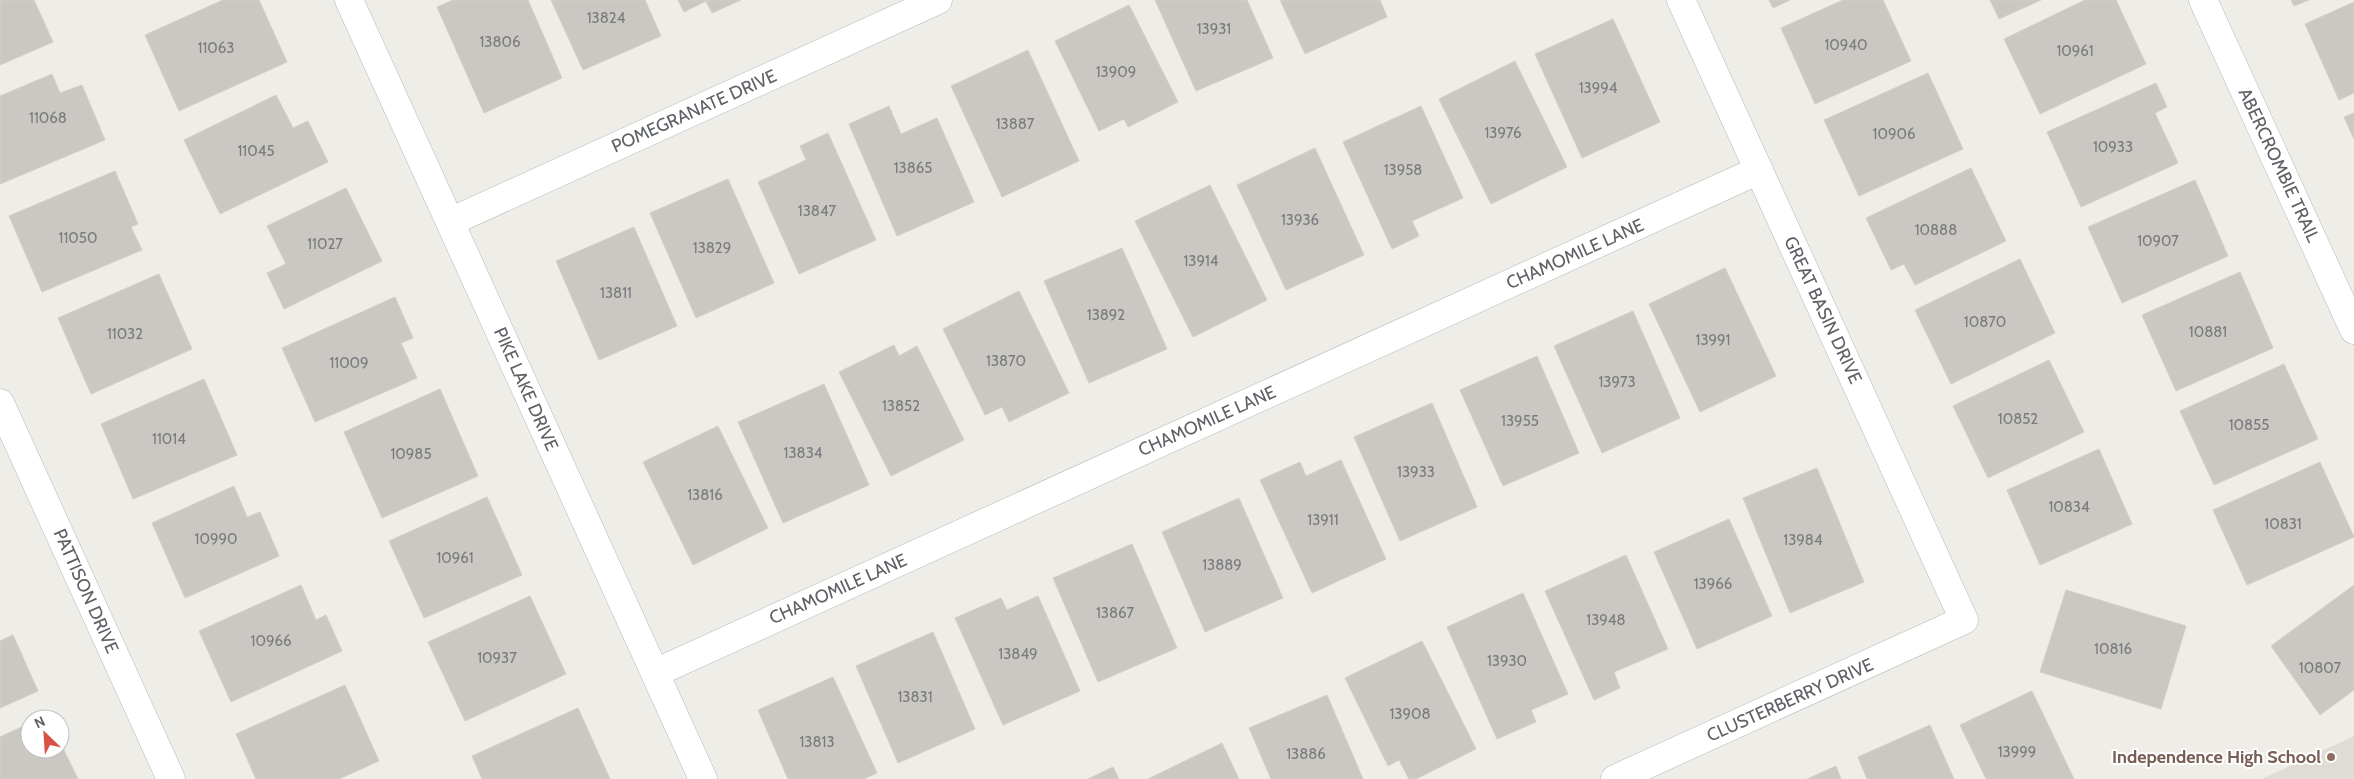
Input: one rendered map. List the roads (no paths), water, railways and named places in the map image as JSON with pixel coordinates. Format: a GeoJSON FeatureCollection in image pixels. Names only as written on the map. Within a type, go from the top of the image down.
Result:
{"type":"FeatureCollection","features":[{"type":"Feature","properties":{"kind":"street","name":"PIKE LAKE DRIVE"},"geometry":{"type":"LineString","coordinates":[[349,0],[703,779]]}},
{"type":"Feature","properties":{"kind":"street","name":"POMEGRANATE DRIVE"},"geometry":{"type":"LineString","coordinates":[[450,222],[938,0]]}},
{"type":"Feature","properties":{"kind":"street","name":"GREAT BASIN DRIVE"},"geometry":{"type":"LineString","coordinates":[[1681,0],[1964,620]]}},
{"type":"Feature","properties":{"kind":"street","name":"ABERCROMBIE TRAIL"},"geometry":{"type":"LineString","coordinates":[[2203,0],[2354,330]]}},
{"type":"Feature","properties":{"kind":"street","name":"CHAMOMILE LANE"},"geometry":{"type":"LineString","coordinates":[[655,673],[1759,170]]}},
{"type":"Feature","properties":{"kind":"street","name":"PATTISON DRIVE"},"geometry":{"type":"LineString","coordinates":[[0,403],[171,779]]}},
{"type":"Feature","properties":{"kind":"street","name":"CLUSTERBERRY DRIVE"},"geometry":{"type":"LineString","coordinates":[[1615,779],[1964,620]]}},
{"type":"Feature","properties":{"kind":"place","name":"Independence High School"},"geometry":{"type":"Point","coordinates":[2331,757]}}]}
